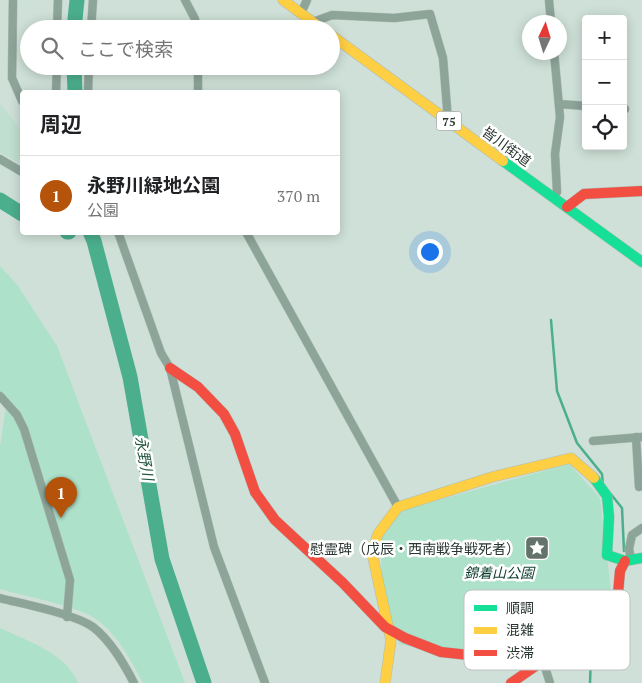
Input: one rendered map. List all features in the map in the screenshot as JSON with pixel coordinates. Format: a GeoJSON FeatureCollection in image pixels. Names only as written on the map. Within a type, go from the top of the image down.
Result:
{"type":"FeatureCollection","features":[{"type":"Feature","properties":{"kind":"street"},"geometry":{"type":"LineString","coordinates":[[13,0],[12,78],[20,96]]}},
{"type":"Feature","properties":{"kind":"street"},"geometry":{"type":"LineString","coordinates":[[57,20],[58,0]]}},
{"type":"Feature","properties":{"kind":"street"},"geometry":{"type":"LineString","coordinates":[[92,20],[93,0]]}},
{"type":"Feature","properties":{"kind":"street"},"geometry":{"type":"LineString","coordinates":[[185,0],[195,20]]}},
{"type":"Feature","properties":{"kind":"street"},"geometry":{"type":"LineString","coordinates":[[282,0],[310,20]]}},
{"type":"Feature","properties":{"kind":"street"},"geometry":{"type":"LineString","coordinates":[[301,13],[307,0]]}},
{"type":"Feature","properties":{"kind":"street"},"geometry":{"type":"LineString","coordinates":[[549,0],[550,15]]}},
{"type":"Feature","properties":{"kind":"street"},"geometry":{"type":"LineString","coordinates":[[318,20],[332,15],[394,18],[430,14],[443,58],[448,120]]}},
{"type":"Feature","properties":{"kind":"street","name":"皆川街道"},"geometry":{"type":"LineString","coordinates":[[340,42],[642,262]]}},
{"type":"Feature","properties":{"kind":"street"},"geometry":{"type":"LineString","coordinates":[[553,197],[557,192],[555,154],[560,117],[555,60]]}},
{"type":"Feature","properties":{"kind":"street"},"geometry":{"type":"LineString","coordinates":[[56,90],[57,75]]}},
{"type":"Feature","properties":{"kind":"street"},"geometry":{"type":"LineString","coordinates":[[88,90],[89,75]]}},
{"type":"Feature","properties":{"kind":"street"},"geometry":{"type":"LineString","coordinates":[[198,75],[198,90]]}},
{"type":"Feature","properties":{"kind":"street"},"geometry":{"type":"LineString","coordinates":[[558,104],[582,106]]}},
{"type":"Feature","properties":{"kind":"street"},"geometry":{"type":"LineString","coordinates":[[0,159],[20,171]]}},
{"type":"Feature","properties":{"kind":"street"},"geometry":{"type":"LineString","coordinates":[[567,207],[584,194],[642,191]]}},
{"type":"Feature","properties":{"kind":"street"},"geometry":{"type":"LineString","coordinates":[[119,235],[161,353],[170,368],[210,532],[265,683]]}},
{"type":"Feature","properties":{"kind":"street"},"geometry":{"type":"LineString","coordinates":[[248,235],[398,507]]}},
{"type":"Feature","properties":{"kind":"street"},"geometry":{"type":"LineString","coordinates":[[170,368],[204,395],[229,421],[251,486],[265,509],[285,534],[319,561],[390,630],[447,654],[464,656]]}},
{"type":"Feature","properties":{"kind":"street"},"geometry":{"type":"LineString","coordinates":[[0,396],[17,415],[24,428],[70,580],[67,617]]}},
{"type":"Feature","properties":{"kind":"street"},"geometry":{"type":"LineString","coordinates":[[593,442],[639,437],[639,487]]}},
{"type":"Feature","properties":{"kind":"street"},"geometry":{"type":"LineString","coordinates":[[385,683],[391,640],[390,630],[376,583],[372,553],[378,534],[398,507],[492,477],[570,458],[579,463],[588,472],[607,496],[609,517],[607,555],[628,560],[642,558]]}},
{"type":"Feature","properties":{"kind":"street"},"geometry":{"type":"LineString","coordinates":[[620,590],[621,567],[628,560],[632,535],[642,528]]}},
{"type":"Feature","properties":{"kind":"street"},"geometry":{"type":"LineString","coordinates":[[0,598],[67,617],[92,627],[103,637],[126,667],[134,683]]}},
{"type":"Feature","properties":{"kind":"street"},"geometry":{"type":"LineString","coordinates":[[511,683],[529,670]]}},
{"type":"Feature","properties":{"kind":"street"},"geometry":{"type":"LineString","coordinates":[[546,670],[550,683]]}},
{"type":"Feature","properties":{"kind":"shaded area"},"geometry":{"type":"Polygon","coordinates":[[[0,103],[20,130],[20,156],[18,162],[0,152],[0,103]]]}},
{"type":"Feature","properties":{"kind":"green space"},"geometry":{"type":"Polygon","coordinates":[[[0,266],[18,286],[57,346],[185,683],[143,683],[112,633],[95,618],[65,606],[0,589],[0,447],[6,406],[0,401],[0,266]]]}},
{"type":"Feature","properties":{"kind":"green space","name":"錦着山公園"},"geometry":{"type":"Polygon","coordinates":[[[569,464],[600,498],[611,590],[464,590],[464,657],[399,644],[381,583],[382,536],[402,510],[569,464]]]}},
{"type":"Feature","properties":{"kind":"green space"},"geometry":{"type":"Polygon","coordinates":[[[0,628],[45,649],[55,656],[65,664],[78,683],[0,683],[0,628]]]}},
{"type":"Feature","properties":{"kind":"waterway"},"geometry":{"type":"LineString","coordinates":[[75,20],[77,0]]}},
{"type":"Feature","properties":{"kind":"waterway"},"geometry":{"type":"LineString","coordinates":[[74,75],[75,90]]}},
{"type":"Feature","properties":{"kind":"waterway","name":"永野川"},"geometry":{"type":"LineString","coordinates":[[0,200],[20,213]]}},
{"type":"Feature","properties":{"kind":"waterway","name":"永野川"},"geometry":{"type":"LineString","coordinates":[[91,235],[130,377],[162,559],[204,683]]}},
{"type":"Feature","properties":{"kind":"waterway"},"geometry":{"type":"LineString","coordinates":[[551,320],[557,391],[577,443],[602,474],[603,485]]}},
{"type":"Feature","properties":{"kind":"waterway"},"geometry":{"type":"LineString","coordinates":[[610,493],[622,508],[624,551]]}},
{"type":"Feature","properties":{"kind":"waterway"},"geometry":{"type":"LineString","coordinates":[[590,670],[590,683]]}},
{"type":"Feature","properties":{"kind":"traffic: fast"},"geometry":{"type":"LineString","coordinates":[[503,161],[642,262]]}},
{"type":"Feature","properties":{"kind":"traffic: fast"},"geometry":{"type":"LineString","coordinates":[[594,478],[607,496],[609,517],[607,555],[625,561],[642,558]]}},
{"type":"Feature","properties":{"kind":"traffic: slow"},"geometry":{"type":"LineString","coordinates":[[283,0],[310,20]]}},
{"type":"Feature","properties":{"kind":"traffic: slow"},"geometry":{"type":"LineString","coordinates":[[340,42],[503,161]]}},
{"type":"Feature","properties":{"kind":"traffic: slow"},"geometry":{"type":"LineString","coordinates":[[385,683],[391,640],[372,553],[378,534],[398,507],[492,477],[571,458],[594,478]]}},
{"type":"Feature","properties":{"kind":"traffic: jam"},"geometry":{"type":"LineString","coordinates":[[567,207],[584,194],[642,191]]}},
{"type":"Feature","properties":{"kind":"traffic: jam"},"geometry":{"type":"LineString","coordinates":[[170,368],[198,387],[224,414],[235,434],[255,492],[275,520],[343,583],[385,627],[405,638],[441,652],[464,654]]}},
{"type":"Feature","properties":{"kind":"traffic: jam"},"geometry":{"type":"LineString","coordinates":[[618,590],[620,571],[625,561]]}},
{"type":"Feature","properties":{"kind":"traffic: jam"},"geometry":{"type":"LineString","coordinates":[[511,683],[530,670]]}},
{"type":"Feature","properties":{"kind":"place","name":"永野川緑地公園"},"geometry":{"type":"Point","coordinates":[61,518]}},
{"type":"Feature","properties":{"kind":"place","name":"慰霊碑（戊辰・西南戦争戦死者）"},"geometry":{"type":"Point","coordinates":[537,548]}}]}
